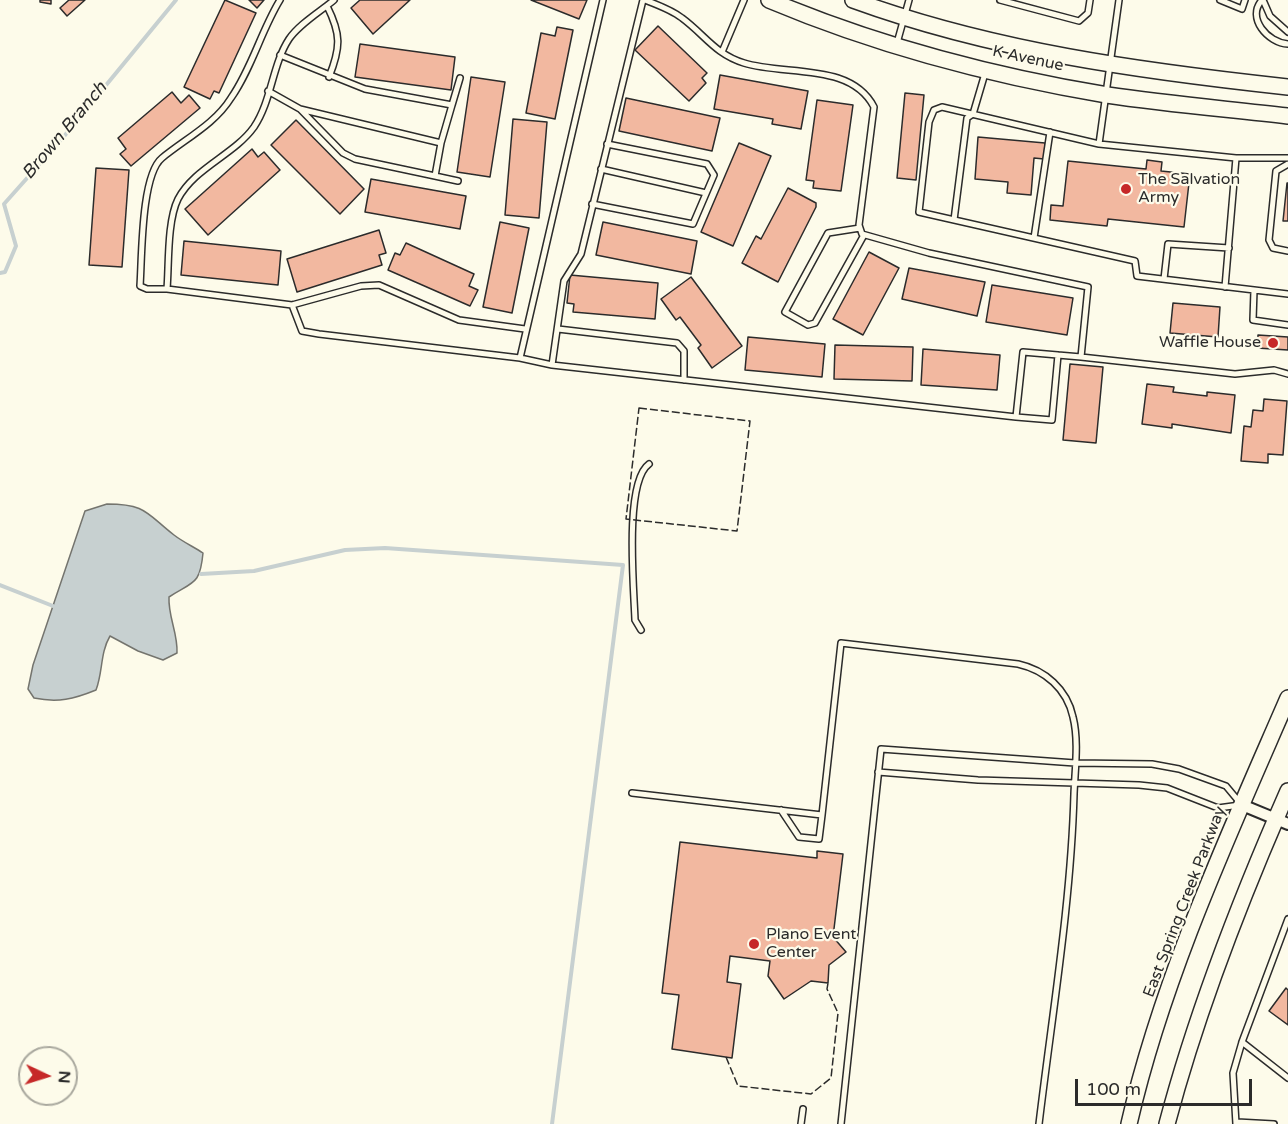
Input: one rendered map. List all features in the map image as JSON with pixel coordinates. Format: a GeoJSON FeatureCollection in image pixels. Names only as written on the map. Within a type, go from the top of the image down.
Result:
{"type":"FeatureCollection","features":[{"type":"Feature","properties":{"kind":"main road","name":"K Avenue"},"geometry":{"type":"LineString","coordinates":[[769,0],[897,45],[986,69],[1106,94],[1288,116]]}},
{"type":"Feature","properties":{"kind":"main road","name":"K Avenue"},"geometry":{"type":"LineString","coordinates":[[853,0],[904,17],[1023,49],[1111,65],[1288,87]]}},
{"type":"Feature","properties":{"kind":"main road","name":"East Spring Creek Parkway"},"geometry":{"type":"LineString","coordinates":[[1129,1124],[1165,1001],[1242,805],[1288,698]]}},
{"type":"Feature","properties":{"kind":"main road"},"geometry":{"type":"LineString","coordinates":[[1167,1124],[1195,1032],[1282,822],[1288,791]]}},
{"type":"Feature","properties":{"kind":"street"},"geometry":{"type":"LineString","coordinates":[[1242,805],[1282,822]]}},
{"type":"Feature","properties":{"kind":"lane"},"geometry":{"type":"LineString","coordinates":[[280,0],[245,76],[230,101],[191,138],[160,159],[151,176],[146,192],[140,286],[147,289],[167,289],[292,305],[361,286],[379,285],[459,320],[525,329]]}},
{"type":"Feature","properties":{"kind":"lane"},"geometry":{"type":"LineString","coordinates":[[167,289],[173,218],[177,200],[185,189],[233,149],[253,128],[280,55],[291,36],[334,0]]}},
{"type":"Feature","properties":{"kind":"lane"},"geometry":{"type":"LineString","coordinates":[[520,358],[603,0]]}},
{"type":"Feature","properties":{"kind":"lane"},"geometry":{"type":"LineString","coordinates":[[552,365],[564,281],[581,254],[644,0],[682,17],[712,47],[746,64],[787,69],[842,80],[869,98],[874,107],[860,228],[864,235],[929,253],[1088,287],[1081,357]]}},
{"type":"Feature","properties":{"kind":"lane"},"geometry":{"type":"LineString","coordinates":[[722,52],[744,0]]}},
{"type":"Feature","properties":{"kind":"lane"},"geometry":{"type":"LineString","coordinates":[[897,45],[909,0]]}},
{"type":"Feature","properties":{"kind":"lane"},"geometry":{"type":"LineString","coordinates":[[1000,0],[1079,21],[1088,13],[1090,0]]}},
{"type":"Feature","properties":{"kind":"lane"},"geometry":{"type":"LineString","coordinates":[[1099,144],[1119,0]]}},
{"type":"Feature","properties":{"kind":"lane"},"geometry":{"type":"LineString","coordinates":[[1220,0],[1242,9],[1245,0]]}},
{"type":"Feature","properties":{"kind":"lane"},"geometry":{"type":"LineString","coordinates":[[1263,0],[1270,16],[1288,32]]}},
{"type":"Feature","properties":{"kind":"lane"},"geometry":{"type":"LineString","coordinates":[[1263,0],[1256,15],[1258,25],[1267,35],[1288,44]]}},
{"type":"Feature","properties":{"kind":"lane"},"geometry":{"type":"LineString","coordinates":[[327,6],[339,28],[336,60],[329,77]]}},
{"type":"Feature","properties":{"kind":"lane"},"geometry":{"type":"LineString","coordinates":[[280,55],[329,77],[365,89],[452,105]]}},
{"type":"Feature","properties":{"kind":"lane"},"geometry":{"type":"LineString","coordinates":[[954,220],[963,134],[967,118],[973,114],[986,69]]}},
{"type":"Feature","properties":{"kind":"lane"},"geometry":{"type":"LineString","coordinates":[[435,176],[441,143],[460,78]]}},
{"type":"Feature","properties":{"kind":"lane"},"geometry":{"type":"LineString","coordinates":[[268,91],[300,109],[441,143]]}},
{"type":"Feature","properties":{"kind":"lane"},"geometry":{"type":"LineString","coordinates":[[1288,158],[1236,159],[1099,144],[942,107],[934,110],[929,122],[919,212],[1135,261],[1137,276],[1288,294]]}},
{"type":"Feature","properties":{"kind":"lane"},"geometry":{"type":"LineString","coordinates":[[300,109],[343,153],[355,159],[458,181]]}},
{"type":"Feature","properties":{"kind":"lane"},"geometry":{"type":"LineString","coordinates":[[1034,238],[1050,132]]}},
{"type":"Feature","properties":{"kind":"lane"},"geometry":{"type":"LineString","coordinates":[[592,204],[693,224],[714,175],[707,164],[607,144]]}},
{"type":"Feature","properties":{"kind":"lane"},"geometry":{"type":"LineString","coordinates":[[1225,287],[1236,159]]}},
{"type":"Feature","properties":{"kind":"lane"},"geometry":{"type":"LineString","coordinates":[[1288,164],[1276,171],[1269,240],[1273,248],[1288,251]]}},
{"type":"Feature","properties":{"kind":"lane"},"geometry":{"type":"LineString","coordinates":[[601,169],[706,193]]}},
{"type":"Feature","properties":{"kind":"lane"},"geometry":{"type":"LineString","coordinates":[[860,228],[828,233],[784,312],[808,325],[815,323],[864,235]]}},
{"type":"Feature","properties":{"kind":"lane"},"geometry":{"type":"LineString","coordinates":[[1164,279],[1168,244],[1228,248]]}},
{"type":"Feature","properties":{"kind":"lane"},"geometry":{"type":"LineString","coordinates":[[1254,290],[1253,320],[1288,325]]}},
{"type":"Feature","properties":{"kind":"lane"},"geometry":{"type":"LineString","coordinates":[[292,305],[302,331],[520,358],[552,365],[1052,420],[1058,355]]}},
{"type":"Feature","properties":{"kind":"lane"},"geometry":{"type":"LineString","coordinates":[[558,329],[677,343],[684,351],[684,380]]}},
{"type":"Feature","properties":{"kind":"lane"},"geometry":{"type":"LineString","coordinates":[[1017,417],[1023,352],[1234,374],[1274,370],[1288,374]]}},
{"type":"Feature","properties":{"kind":"lane"},"geometry":{"type":"LineString","coordinates":[[641,630],[636,620],[632,520],[638,478],[649,464]]}},
{"type":"Feature","properties":{"kind":"lane"},"geometry":{"type":"LineString","coordinates":[[781,810],[799,837],[819,839],[841,643],[1018,664],[1038,670],[1054,682],[1067,698],[1073,717],[1075,763],[1073,832],[1039,1124]]}},
{"type":"Feature","properties":{"kind":"lane"},"geometry":{"type":"LineString","coordinates":[[841,1124],[881,748],[1075,763],[1152,764],[1179,769],[1226,786],[1242,805]]}},
{"type":"Feature","properties":{"kind":"lane"},"geometry":{"type":"LineString","coordinates":[[878,772],[978,780],[1167,788],[1218,808],[1242,805]]}},
{"type":"Feature","properties":{"kind":"lane"},"geometry":{"type":"LineString","coordinates":[[632,793],[822,815]]}},
{"type":"Feature","properties":{"kind":"lane"},"geometry":{"type":"LineString","coordinates":[[1274,1124],[1237,1123],[1233,1073],[1242,1042],[1288,919]]}},
{"type":"Feature","properties":{"kind":"lane"},"geometry":{"type":"LineString","coordinates":[[1242,1042],[1288,1078]]}},
{"type":"Feature","properties":{"kind":"lane"},"geometry":{"type":"LineString","coordinates":[[801,1124],[803,1108]]}},
{"type":"Feature","properties":{"kind":"shaded area"},"geometry":{"type":"Polygon","coordinates":[[[107,504],[120,504],[145,511],[177,538],[203,553],[198,577],[169,597],[177,653],[163,660],[138,651],[110,636],[96,690],[66,699],[34,698],[28,689],[33,665],[85,511],[107,504]]]}},
{"type":"Feature","properties":{"kind":"building"},"geometry":{"type":"Polygon","coordinates":[[[40,0],[51,0],[51,4],[40,2],[40,0]]]}},
{"type":"Feature","properties":{"kind":"building"},"geometry":{"type":"Polygon","coordinates":[[[69,0],[85,0],[67,16],[60,8],[69,0]]]}},
{"type":"Feature","properties":{"kind":"building"},"geometry":{"type":"Polygon","coordinates":[[[225,0],[256,13],[219,93],[214,91],[210,99],[184,87],[225,0]]]}},
{"type":"Feature","properties":{"kind":"building"},"geometry":{"type":"Polygon","coordinates":[[[249,0],[264,0],[257,8],[249,0]]]}},
{"type":"Feature","properties":{"kind":"building"},"geometry":{"type":"Polygon","coordinates":[[[360,0],[410,0],[373,34],[351,8],[360,0]]]}},
{"type":"Feature","properties":{"kind":"building"},"geometry":{"type":"Polygon","coordinates":[[[531,0],[587,0],[579,19],[531,0]]]}},
{"type":"Feature","properties":{"kind":"building"},"geometry":{"type":"Polygon","coordinates":[[[658,26],[707,73],[702,78],[706,83],[689,101],[635,50],[658,26]]]}},
{"type":"Feature","properties":{"kind":"building"},"geometry":{"type":"Polygon","coordinates":[[[557,27],[573,30],[555,119],[526,113],[541,33],[555,36],[557,27]]]}},
{"type":"Feature","properties":{"kind":"building"},"geometry":{"type":"Polygon","coordinates":[[[360,44],[455,57],[451,90],[355,77],[360,44]]]}},
{"type":"Feature","properties":{"kind":"building"},"geometry":{"type":"Polygon","coordinates":[[[720,75],[808,91],[801,129],[772,124],[773,119],[714,109],[720,75]]]}},
{"type":"Feature","properties":{"kind":"building"},"geometry":{"type":"Polygon","coordinates":[[[471,77],[505,82],[490,177],[457,172],[471,77]]]}},
{"type":"Feature","properties":{"kind":"building"},"geometry":{"type":"Polygon","coordinates":[[[172,92],[181,103],[189,95],[200,108],[131,166],[120,154],[126,149],[118,138],[172,92]]]}},
{"type":"Feature","properties":{"kind":"building"},"geometry":{"type":"Polygon","coordinates":[[[905,93],[924,95],[916,180],[897,178],[905,93]]]}},
{"type":"Feature","properties":{"kind":"building"},"geometry":{"type":"Polygon","coordinates":[[[626,98],[720,118],[712,151],[619,131],[626,98]]]}},
{"type":"Feature","properties":{"kind":"building"},"geometry":{"type":"Polygon","coordinates":[[[817,100],[853,105],[841,191],[813,188],[814,181],[806,180],[817,100]]]}},
{"type":"Feature","properties":{"kind":"building"},"geometry":{"type":"Polygon","coordinates":[[[513,119],[547,122],[539,218],[505,215],[513,119]]]}},
{"type":"Feature","properties":{"kind":"building"},"geometry":{"type":"Polygon","coordinates":[[[296,120],[364,189],[340,214],[271,145],[296,120]]]}},
{"type":"Feature","properties":{"kind":"building"},"geometry":{"type":"Polygon","coordinates":[[[978,137],[1045,143],[1044,159],[1034,158],[1031,195],[1007,193],[1008,182],[975,179],[978,137]]]}},
{"type":"Feature","properties":{"kind":"building"},"geometry":{"type":"Polygon","coordinates":[[[739,143],[771,156],[733,246],[701,232],[739,143]]]}},
{"type":"Feature","properties":{"kind":"building"},"geometry":{"type":"Polygon","coordinates":[[[252,149],[258,157],[264,152],[280,170],[208,235],[185,209],[252,149]]]}},
{"type":"Feature","properties":{"kind":"building","name":"The Salvation Army"},"geometry":{"type":"Polygon","coordinates":[[[1147,160],[1162,162],[1161,171],[1190,174],[1184,227],[1108,219],[1107,226],[1050,220],[1051,205],[1063,206],[1068,161],[1146,169],[1147,160]]]}},
{"type":"Feature","properties":{"kind":"building"},"geometry":{"type":"Polygon","coordinates":[[[96,168],[129,170],[122,267],[89,265],[96,168]]]}},
{"type":"Feature","properties":{"kind":"building"},"geometry":{"type":"Polygon","coordinates":[[[371,179],[466,196],[460,229],[365,212],[371,179]]]}},
{"type":"Feature","properties":{"kind":"building"},"geometry":{"type":"Polygon","coordinates":[[[1287,183],[1288,221],[1283,221],[1287,183]]]}},
{"type":"Feature","properties":{"kind":"building"},"geometry":{"type":"Polygon","coordinates":[[[788,188],[816,203],[816,207],[778,282],[742,263],[756,236],[761,239],[788,188]]]}},
{"type":"Feature","properties":{"kind":"building"},"geometry":{"type":"Polygon","coordinates":[[[500,222],[529,228],[512,313],[483,307],[500,222]]]}},
{"type":"Feature","properties":{"kind":"building"},"geometry":{"type":"Polygon","coordinates":[[[603,222],[697,241],[691,274],[596,255],[603,222]]]}},
{"type":"Feature","properties":{"kind":"building"},"geometry":{"type":"Polygon","coordinates":[[[379,230],[386,253],[379,255],[382,265],[297,292],[287,259],[379,230]]]}},
{"type":"Feature","properties":{"kind":"building"},"geometry":{"type":"Polygon","coordinates":[[[184,241],[281,251],[278,285],[181,275],[184,241]]]}},
{"type":"Feature","properties":{"kind":"building"},"geometry":{"type":"Polygon","coordinates":[[[406,243],[474,274],[469,286],[478,290],[470,306],[388,270],[395,253],[400,255],[406,243]]]}},
{"type":"Feature","properties":{"kind":"building"},"geometry":{"type":"Polygon","coordinates":[[[869,252],[899,268],[863,335],[833,319],[869,252]]]}},
{"type":"Feature","properties":{"kind":"building"},"geometry":{"type":"Polygon","coordinates":[[[909,268],[985,282],[977,316],[902,299],[909,268]]]}},
{"type":"Feature","properties":{"kind":"building"},"geometry":{"type":"Polygon","coordinates":[[[570,275],[658,283],[655,319],[573,312],[574,304],[567,303],[570,275]]]}},
{"type":"Feature","properties":{"kind":"building"},"geometry":{"type":"Polygon","coordinates":[[[691,277],[742,346],[712,368],[698,348],[701,345],[680,317],[676,320],[661,299],[691,277]]]}},
{"type":"Feature","properties":{"kind":"building"},"geometry":{"type":"Polygon","coordinates":[[[992,285],[1073,298],[1067,335],[986,322],[992,285]]]}},
{"type":"Feature","properties":{"kind":"building"},"geometry":{"type":"Polygon","coordinates":[[[1173,303],[1220,307],[1218,337],[1170,333],[1173,303]]]}},
{"type":"Feature","properties":{"kind":"building","name":"Waffle House"},"geometry":{"type":"Polygon","coordinates":[[[1258,335],[1288,337],[1288,350],[1257,348],[1258,335]]]}},
{"type":"Feature","properties":{"kind":"building"},"geometry":{"type":"Polygon","coordinates":[[[748,337],[825,344],[822,377],[745,370],[748,337]]]}},
{"type":"Feature","properties":{"kind":"building"},"geometry":{"type":"Polygon","coordinates":[[[835,345],[913,347],[912,381],[834,379],[835,345]]]}},
{"type":"Feature","properties":{"kind":"building"},"geometry":{"type":"Polygon","coordinates":[[[923,349],[1000,355],[997,390],[921,385],[923,349]]]}},
{"type":"Feature","properties":{"kind":"building"},"geometry":{"type":"Polygon","coordinates":[[[1070,364],[1103,367],[1096,443],[1063,440],[1070,364]]]}},
{"type":"Feature","properties":{"kind":"building"},"geometry":{"type":"Polygon","coordinates":[[[1147,384],[1174,387],[1173,392],[1207,396],[1207,392],[1235,395],[1231,433],[1172,424],[1172,428],[1142,424],[1147,384]]]}},
{"type":"Feature","properties":{"kind":"building"},"geometry":{"type":"Polygon","coordinates":[[[1264,399],[1287,401],[1283,455],[1268,454],[1268,463],[1241,461],[1244,426],[1251,427],[1253,410],[1263,411],[1264,399]]]}},
{"type":"Feature","properties":{"kind":"building","name":"Plano Event Center"},"geometry":{"type":"Polygon","coordinates":[[[680,842],[817,858],[817,851],[843,854],[833,937],[846,952],[829,965],[828,983],[811,981],[784,999],[768,976],[770,961],[730,956],[727,982],[741,984],[732,1058],[672,1049],[679,995],[662,993],[680,842]]]}},
{"type":"Feature","properties":{"kind":"building"},"geometry":{"type":"Polygon","coordinates":[[[1286,988],[1288,990],[1288,1025],[1269,1011],[1286,988]]]}},
{"type":"Feature","properties":{"kind":"waterway","name":"Brown Branch"},"geometry":{"type":"LineString","coordinates":[[0,273],[5,272],[16,246],[4,204],[61,140],[176,0]]}},
{"type":"Feature","properties":{"kind":"waterway"},"geometry":{"type":"LineString","coordinates":[[201,574],[254,571],[345,550],[385,548],[623,565],[552,1124]]}},
{"type":"Feature","properties":{"kind":"waterway"},"geometry":{"type":"LineString","coordinates":[[0,585],[53,606]]}},
{"type":"Feature","properties":{"kind":"fence"},"geometry":{"type":"LineString","coordinates":[[639,408],[750,421],[737,531],[626,519],[639,408]]}},
{"type":"Feature","properties":{"kind":"fence"},"geometry":{"type":"LineString","coordinates":[[726,1057],[738,1086],[811,1094],[831,1078],[838,1013],[827,989],[828,983]]}},
{"type":"Feature","properties":{"kind":"place","name":"The Salvation Army"},"geometry":{"type":"Point","coordinates":[1126,189]}},
{"type":"Feature","properties":{"kind":"place","name":"Waffle House"},"geometry":{"type":"Point","coordinates":[1273,343]}},
{"type":"Feature","properties":{"kind":"place","name":"Plano Event Center"},"geometry":{"type":"Point","coordinates":[754,944]}}]}
